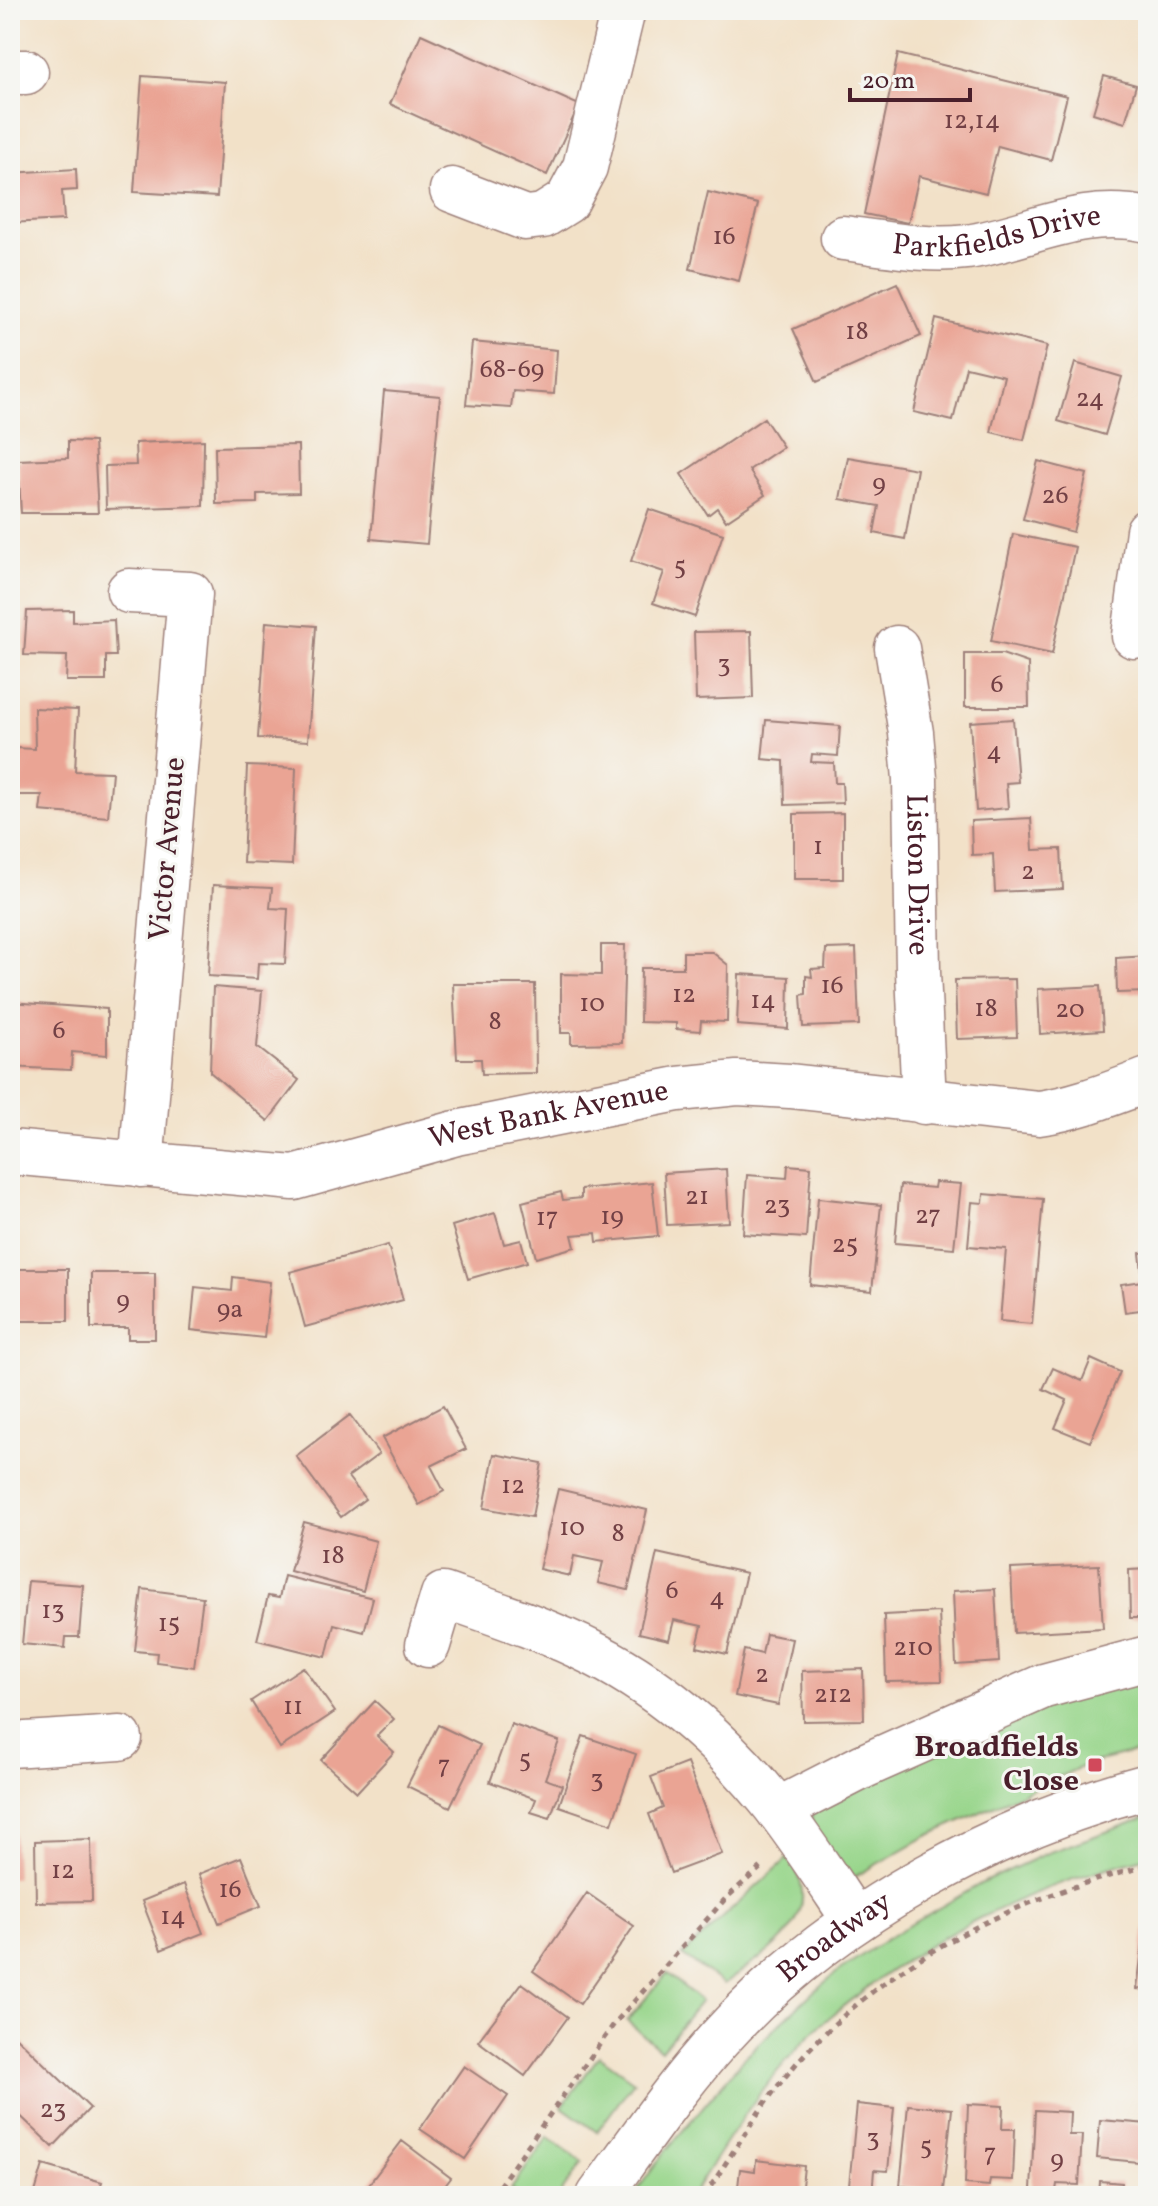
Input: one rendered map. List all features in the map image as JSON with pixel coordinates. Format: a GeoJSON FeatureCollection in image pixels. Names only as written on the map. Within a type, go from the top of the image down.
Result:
{"type":"FeatureCollection","features":[{"type":"Feature","properties":{"kind":"street"},"geometry":{"type":"LineString","coordinates":[[452,190],[525,218],[543,216],[567,201],[585,167],[623,10]]}},
{"type":"Feature","properties":{"kind":"street","name":"Parkfields Drive"},"geometry":{"type":"LineString","coordinates":[[843,238],[920,248],[966,247],[1045,225],[1085,218],[1125,216],[1148,220]]}},
{"type":"Feature","properties":{"kind":"street"},"geometry":{"type":"LineString","coordinates":[[1134,636],[1148,531]]}},
{"type":"Feature","properties":{"kind":"street","name":"Victor Avenue"},"geometry":{"type":"LineString","coordinates":[[129,591],[190,594],[141,1165]]}},
{"type":"Feature","properties":{"kind":"street","name":"Liston Drive"},"geometry":{"type":"LineString","coordinates":[[897,648],[915,779],[924,1102]]}},
{"type":"Feature","properties":{"kind":"street","name":"West Bank Avenue"},"geometry":{"type":"LineString","coordinates":[[10,1152],[294,1178],[456,1133],[678,1089],[737,1083],[790,1086],[1039,1113],[1060,1111],[1094,1117],[1148,1080]]}},
{"type":"Feature","properties":{"kind":"street"},"geometry":{"type":"LineString","coordinates":[[428,1645],[447,1582],[631,1676],[724,1749],[787,1823],[855,1921]]}},
{"type":"Feature","properties":{"kind":"street"},"geometry":{"type":"LineString","coordinates":[[787,1823],[893,1753],[1044,1686],[1148,1658]]}},
{"type":"Feature","properties":{"kind":"street"},"geometry":{"type":"LineString","coordinates":[[10,1745],[120,1738]]}},
{"type":"Feature","properties":{"kind":"street","name":"Broadway"},"geometry":{"type":"LineString","coordinates":[[599,2196],[652,2123],[733,2024],[799,1963],[855,1921],[960,1859],[996,1842],[1062,1814],[1148,1786]]}},
{"type":"Feature","properties":{"kind":"path"},"geometry":{"type":"LineString","coordinates":[[492,2196],[614,2024],[726,1898],[787,1823]]}},
{"type":"Feature","properties":{"kind":"path"},"geometry":{"type":"LineString","coordinates":[[704,2196],[776,2088],[809,2049],[866,1997],[918,1959],[975,1927],[1058,1891],[1148,1866]]}},
{"type":"Feature","properties":{"kind":"green space"},"geometry":{"type":"Polygon","coordinates":[[[1148,1677],[1148,1749],[1090,1763],[925,1837],[854,1877],[811,1829],[812,1812],[989,1723],[1148,1677]]]}},
{"type":"Feature","properties":{"kind":"green space"},"geometry":{"type":"Polygon","coordinates":[[[1148,1817],[1148,1857],[1061,1883],[979,1918],[903,1962],[830,2017],[772,2078],[737,2125],[692,2196],[633,2196],[667,2149],[747,2055],[841,1969],[984,1882],[1047,1853],[1148,1817]]]}},
{"type":"Feature","properties":{"kind":"green space"},"geometry":{"type":"Polygon","coordinates":[[[789,1857],[800,1879],[802,1899],[798,1916],[775,1946],[724,1984],[682,1955],[789,1857]]]}},
{"type":"Feature","properties":{"kind":"green space"},"geometry":{"type":"Polygon","coordinates":[[[667,1973],[701,2001],[661,2050],[627,2021],[667,1973]]]}},
{"type":"Feature","properties":{"kind":"green space"},"geometry":{"type":"Polygon","coordinates":[[[599,2056],[634,2081],[597,2132],[562,2107],[599,2056]]]}},
{"type":"Feature","properties":{"kind":"green space"},"geometry":{"type":"Polygon","coordinates":[[[548,2137],[583,2162],[559,2196],[521,2196],[511,2189],[548,2137]]]}},
{"type":"Feature","properties":{"kind":"building"},"geometry":{"type":"Polygon","coordinates":[[[421,34],[579,105],[547,175],[390,104],[421,34]]]}},
{"type":"Feature","properties":{"kind":"building"},"geometry":{"type":"Polygon","coordinates":[[[898,54],[1067,96],[1051,160],[998,146],[986,193],[919,176],[908,223],[864,214],[898,54]]]}},
{"type":"Feature","properties":{"kind":"building"},"geometry":{"type":"Polygon","coordinates":[[[142,76],[225,82],[217,197],[134,192],[142,76]]]}},
{"type":"Feature","properties":{"kind":"building"},"geometry":{"type":"Polygon","coordinates":[[[1104,76],[1136,85],[1125,123],[1093,113],[1104,76]]]}},
{"type":"Feature","properties":{"kind":"building"},"geometry":{"type":"Polygon","coordinates":[[[76,169],[77,190],[62,191],[64,220],[10,223],[10,173],[76,169]]]}},
{"type":"Feature","properties":{"kind":"building"},"geometry":{"type":"Polygon","coordinates":[[[708,192],[758,204],[739,281],[690,269],[708,192]]]}},
{"type":"Feature","properties":{"kind":"building"},"geometry":{"type":"Polygon","coordinates":[[[897,283],[921,336],[817,382],[793,329],[897,283]]]}},
{"type":"Feature","properties":{"kind":"building"},"geometry":{"type":"Polygon","coordinates":[[[936,319],[1047,346],[1024,440],[991,432],[1004,376],[966,367],[953,421],[914,412],[936,319]]]}},
{"type":"Feature","properties":{"kind":"building"},"geometry":{"type":"Polygon","coordinates":[[[472,342],[557,350],[554,394],[513,391],[511,408],[466,405],[472,342]]]}},
{"type":"Feature","properties":{"kind":"building"},"geometry":{"type":"Polygon","coordinates":[[[1075,363],[1122,377],[1105,435],[1058,421],[1075,363]]]}},
{"type":"Feature","properties":{"kind":"building"},"geometry":{"type":"Polygon","coordinates":[[[384,391],[440,396],[427,544],[371,539],[384,391]]]}},
{"type":"Feature","properties":{"kind":"building"},"geometry":{"type":"Polygon","coordinates":[[[764,418],[783,447],[749,470],[765,495],[726,521],[717,508],[708,515],[681,474],[764,418]]]}},
{"type":"Feature","properties":{"kind":"building"},"geometry":{"type":"Polygon","coordinates":[[[204,440],[203,506],[106,509],[105,466],[136,465],[135,443],[204,440]]]}},
{"type":"Feature","properties":{"kind":"building"},"geometry":{"type":"Polygon","coordinates":[[[68,441],[94,442],[98,513],[21,513],[18,460],[68,458],[68,441]]]}},
{"type":"Feature","properties":{"kind":"building"},"geometry":{"type":"Polygon","coordinates":[[[298,445],[299,493],[257,494],[257,503],[216,504],[215,447],[298,445]]]}},
{"type":"Feature","properties":{"kind":"building"},"geometry":{"type":"Polygon","coordinates":[[[848,457],[917,469],[905,539],[874,533],[879,506],[840,499],[848,457]]]}},
{"type":"Feature","properties":{"kind":"building"},"geometry":{"type":"Polygon","coordinates":[[[1038,461],[1087,474],[1073,532],[1023,519],[1038,461]]]}},
{"type":"Feature","properties":{"kind":"building"},"geometry":{"type":"Polygon","coordinates":[[[649,509],[723,534],[695,617],[653,603],[664,572],[631,561],[649,509]]]}},
{"type":"Feature","properties":{"kind":"building"},"geometry":{"type":"Polygon","coordinates":[[[1013,534],[1075,547],[1052,654],[991,641],[1013,534]]]}},
{"type":"Feature","properties":{"kind":"building"},"geometry":{"type":"Polygon","coordinates":[[[73,610],[73,622],[114,620],[116,656],[106,656],[106,681],[66,681],[67,656],[24,655],[27,611],[73,610]]]}},
{"type":"Feature","properties":{"kind":"building"},"geometry":{"type":"Polygon","coordinates":[[[266,622],[316,626],[308,741],[258,738],[266,622]]]}},
{"type":"Feature","properties":{"kind":"building"},"geometry":{"type":"Polygon","coordinates":[[[751,631],[753,698],[696,700],[694,632],[751,631]]]}},
{"type":"Feature","properties":{"kind":"building"},"geometry":{"type":"Polygon","coordinates":[[[965,654],[1002,654],[1028,663],[1029,707],[965,707],[965,654]]]}},
{"type":"Feature","properties":{"kind":"building"},"geometry":{"type":"Polygon","coordinates":[[[34,708],[78,710],[75,771],[112,772],[108,817],[40,811],[42,795],[13,795],[15,748],[35,749],[34,708]]]}},
{"type":"Feature","properties":{"kind":"building"},"geometry":{"type":"Polygon","coordinates":[[[1013,719],[1018,782],[1006,783],[1008,808],[976,811],[970,722],[1013,719]]]}},
{"type":"Feature","properties":{"kind":"building"},"geometry":{"type":"Polygon","coordinates":[[[766,720],[840,726],[838,756],[812,754],[811,762],[834,763],[835,783],[842,783],[843,803],[785,805],[784,761],[762,759],[766,720]]]}},
{"type":"Feature","properties":{"kind":"building"},"geometry":{"type":"Polygon","coordinates":[[[247,766],[296,768],[292,865],[243,863],[247,766]]]}},
{"type":"Feature","properties":{"kind":"building"},"geometry":{"type":"Polygon","coordinates":[[[843,813],[843,879],[794,879],[794,814],[843,813]]]}},
{"type":"Feature","properties":{"kind":"building"},"geometry":{"type":"Polygon","coordinates":[[[1031,818],[1033,850],[1061,849],[1063,889],[995,892],[993,854],[972,855],[971,821],[1031,818]]]}},
{"type":"Feature","properties":{"kind":"building"},"geometry":{"type":"Polygon","coordinates":[[[213,885],[272,888],[270,908],[288,909],[285,964],[258,963],[257,979],[208,976],[213,885]]]}},
{"type":"Feature","properties":{"kind":"building"},"geometry":{"type":"Polygon","coordinates":[[[601,945],[625,945],[622,1043],[571,1044],[571,1033],[561,1033],[561,974],[601,975],[601,945]]]}},
{"type":"Feature","properties":{"kind":"building"},"geometry":{"type":"Polygon","coordinates":[[[856,948],[859,1025],[803,1027],[801,995],[806,994],[806,976],[812,977],[811,969],[825,968],[826,949],[856,948]]]}},
{"type":"Feature","properties":{"kind":"building"},"geometry":{"type":"Polygon","coordinates":[[[683,952],[712,952],[728,965],[727,1022],[701,1021],[700,1031],[676,1029],[676,1023],[640,1022],[641,968],[683,968],[683,952]]]}},
{"type":"Feature","properties":{"kind":"building"},"geometry":{"type":"Polygon","coordinates":[[[1148,956],[1148,992],[1117,993],[1116,958],[1148,956]]]}},
{"type":"Feature","properties":{"kind":"building"},"geometry":{"type":"Polygon","coordinates":[[[739,974],[789,977],[788,1029],[737,1025],[739,974]]]}},
{"type":"Feature","properties":{"kind":"building"},"geometry":{"type":"Polygon","coordinates":[[[1015,979],[1017,1037],[957,1039],[955,980],[1015,979]]]}},
{"type":"Feature","properties":{"kind":"building"},"geometry":{"type":"Polygon","coordinates":[[[453,984],[535,984],[536,1073],[482,1074],[481,1059],[457,1059],[453,984]]]}},
{"type":"Feature","properties":{"kind":"building"},"geometry":{"type":"Polygon","coordinates":[[[1100,986],[1103,1030],[1040,1034],[1038,989],[1100,986]]]}},
{"type":"Feature","properties":{"kind":"building"},"geometry":{"type":"Polygon","coordinates":[[[213,987],[262,991],[257,1047],[299,1080],[268,1121],[210,1072],[213,987]]]}},
{"type":"Feature","properties":{"kind":"building"},"geometry":{"type":"Polygon","coordinates":[[[10,1002],[107,1009],[107,1055],[72,1052],[71,1070],[10,1067],[10,1002]]]}},
{"type":"Feature","properties":{"kind":"building"},"geometry":{"type":"Polygon","coordinates":[[[788,1165],[811,1167],[806,1238],[743,1234],[747,1175],[787,1178],[788,1165]]]}},
{"type":"Feature","properties":{"kind":"building"},"geometry":{"type":"Polygon","coordinates":[[[726,1169],[729,1222],[667,1225],[664,1173],[726,1169]]]}},
{"type":"Feature","properties":{"kind":"building"},"geometry":{"type":"Polygon","coordinates":[[[652,1182],[658,1236],[597,1242],[596,1233],[572,1235],[575,1247],[536,1258],[522,1202],[561,1192],[563,1200],[581,1198],[581,1189],[652,1182]]]}},
{"type":"Feature","properties":{"kind":"building"},"geometry":{"type":"Polygon","coordinates":[[[935,1182],[961,1184],[954,1248],[895,1243],[900,1185],[934,1188],[935,1182]]]}},
{"type":"Feature","properties":{"kind":"building"},"geometry":{"type":"Polygon","coordinates":[[[984,1194],[1043,1199],[1032,1324],[1000,1321],[1006,1249],[968,1246],[972,1202],[983,1203],[984,1194]]]}},
{"type":"Feature","properties":{"kind":"building"},"geometry":{"type":"Polygon","coordinates":[[[818,1198],[881,1205],[872,1291],[810,1285],[818,1198]]]}},
{"type":"Feature","properties":{"kind":"building"},"geometry":{"type":"Polygon","coordinates":[[[495,1213],[504,1244],[521,1240],[527,1262],[468,1279],[452,1226],[495,1213]]]}},
{"type":"Feature","properties":{"kind":"building"},"geometry":{"type":"Polygon","coordinates":[[[388,1245],[403,1300],[305,1327],[290,1272],[388,1245]]]}},
{"type":"Feature","properties":{"kind":"building"},"geometry":{"type":"Polygon","coordinates":[[[1148,1252],[1148,1309],[1125,1312],[1121,1284],[1143,1281],[1140,1253],[1148,1252]]]}},
{"type":"Feature","properties":{"kind":"building"},"geometry":{"type":"Polygon","coordinates":[[[10,1269],[68,1269],[68,1321],[10,1321],[10,1269]]]}},
{"type":"Feature","properties":{"kind":"building"},"geometry":{"type":"Polygon","coordinates":[[[91,1273],[155,1273],[155,1339],[128,1339],[128,1328],[91,1328],[91,1273]]]}},
{"type":"Feature","properties":{"kind":"building"},"geometry":{"type":"Polygon","coordinates":[[[233,1277],[270,1282],[264,1338],[191,1330],[195,1287],[232,1291],[233,1277]]]}},
{"type":"Feature","properties":{"kind":"building"},"geometry":{"type":"Polygon","coordinates":[[[1091,1359],[1120,1372],[1090,1442],[1055,1428],[1067,1400],[1043,1389],[1053,1368],[1082,1381],[1091,1359]]]}},
{"type":"Feature","properties":{"kind":"building"},"geometry":{"type":"Polygon","coordinates":[[[443,1406],[466,1449],[431,1466],[444,1491],[419,1505],[382,1438],[443,1406]]]}},
{"type":"Feature","properties":{"kind":"building"},"geometry":{"type":"Polygon","coordinates":[[[350,1415],[379,1454],[348,1477],[365,1499],[341,1517],[296,1456],[350,1415]]]}},
{"type":"Feature","properties":{"kind":"building"},"geometry":{"type":"Polygon","coordinates":[[[494,1454],[542,1463],[532,1517],[484,1508],[494,1454]]]}},
{"type":"Feature","properties":{"kind":"building"},"geometry":{"type":"Polygon","coordinates":[[[558,1489],[647,1510],[628,1590],[598,1583],[603,1562],[574,1556],[570,1576],[539,1569],[558,1489]]]}},
{"type":"Feature","properties":{"kind":"building"},"geometry":{"type":"Polygon","coordinates":[[[304,1522],[376,1541],[363,1591],[290,1571],[304,1522]]]}},
{"type":"Feature","properties":{"kind":"building"},"geometry":{"type":"Polygon","coordinates":[[[657,1553],[746,1573],[727,1654],[697,1647],[702,1626],[674,1620],[669,1640],[639,1633],[657,1553]]]}},
{"type":"Feature","properties":{"kind":"building"},"geometry":{"type":"Polygon","coordinates":[[[1099,1565],[1103,1628],[1014,1633],[1011,1569],[1099,1565]]]}},
{"type":"Feature","properties":{"kind":"building"},"geometry":{"type":"Polygon","coordinates":[[[1148,1569],[1148,1618],[1130,1618],[1129,1570],[1148,1569]]]}},
{"type":"Feature","properties":{"kind":"building"},"geometry":{"type":"Polygon","coordinates":[[[284,1576],[373,1598],[364,1632],[334,1624],[326,1657],[257,1640],[268,1596],[279,1598],[284,1576]]]}},
{"type":"Feature","properties":{"kind":"building"},"geometry":{"type":"Polygon","coordinates":[[[28,1581],[83,1585],[79,1637],[66,1637],[65,1648],[22,1644],[28,1581]]]}},
{"type":"Feature","properties":{"kind":"building"},"geometry":{"type":"Polygon","coordinates":[[[142,1589],[203,1597],[194,1667],[156,1662],[157,1653],[135,1651],[142,1589]]]}},
{"type":"Feature","properties":{"kind":"building"},"geometry":{"type":"Polygon","coordinates":[[[995,1589],[999,1662],[956,1665],[953,1591],[995,1589]]]}},
{"type":"Feature","properties":{"kind":"building"},"geometry":{"type":"Polygon","coordinates":[[[939,1612],[942,1681],[886,1682],[884,1615],[939,1612]]]}},
{"type":"Feature","properties":{"kind":"building"},"geometry":{"type":"Polygon","coordinates":[[[766,1634],[792,1639],[778,1705],[735,1696],[744,1650],[762,1654],[766,1634]]]}},
{"type":"Feature","properties":{"kind":"building"},"geometry":{"type":"Polygon","coordinates":[[[303,1667],[335,1712],[280,1748],[251,1701],[303,1667]]]}},
{"type":"Feature","properties":{"kind":"building"},"geometry":{"type":"Polygon","coordinates":[[[863,1669],[864,1720],[803,1721],[802,1671],[863,1669]]]}},
{"type":"Feature","properties":{"kind":"building"},"geometry":{"type":"Polygon","coordinates":[[[375,1701],[394,1719],[377,1736],[394,1752],[357,1792],[321,1760],[375,1701]]]}},
{"type":"Feature","properties":{"kind":"building"},"geometry":{"type":"Polygon","coordinates":[[[511,1724],[559,1741],[545,1779],[562,1785],[550,1818],[531,1812],[536,1799],[490,1782],[511,1724]]]}},
{"type":"Feature","properties":{"kind":"building"},"geometry":{"type":"Polygon","coordinates":[[[438,1725],[480,1745],[450,1807],[407,1786],[438,1725]]]}},
{"type":"Feature","properties":{"kind":"building"},"geometry":{"type":"Polygon","coordinates":[[[583,1736],[636,1754],[612,1824],[559,1806],[583,1736]]]}},
{"type":"Feature","properties":{"kind":"building"},"geometry":{"type":"Polygon","coordinates":[[[687,1763],[722,1854],[671,1873],[649,1814],[663,1808],[651,1777],[687,1763]]]}},
{"type":"Feature","properties":{"kind":"building"},"geometry":{"type":"Polygon","coordinates":[[[10,1817],[14,1817],[16,1878],[10,1878],[10,1817]]]}},
{"type":"Feature","properties":{"kind":"building"},"geometry":{"type":"Polygon","coordinates":[[[91,1839],[92,1901],[36,1902],[35,1841],[91,1839]]]}},
{"type":"Feature","properties":{"kind":"building"},"geometry":{"type":"Polygon","coordinates":[[[241,1857],[261,1906],[219,1923],[199,1874],[241,1857]]]}},
{"type":"Feature","properties":{"kind":"building"},"geometry":{"type":"Polygon","coordinates":[[[184,1884],[203,1933],[161,1950],[142,1901],[184,1884]]]}},
{"type":"Feature","properties":{"kind":"building"},"geometry":{"type":"Polygon","coordinates":[[[587,1893],[634,1926],[580,2004],[533,1971],[587,1893]]]}},
{"type":"Feature","properties":{"kind":"building"},"geometry":{"type":"Polygon","coordinates":[[[1148,1919],[1148,1990],[1137,1989],[1148,1919]]]}},
{"type":"Feature","properties":{"kind":"building"},"geometry":{"type":"Polygon","coordinates":[[[522,1983],[568,2017],[525,2076],[478,2041],[522,1983]]]}},
{"type":"Feature","properties":{"kind":"building"},"geometry":{"type":"Polygon","coordinates":[[[13,2034],[90,2108],[53,2147],[10,2106],[10,2037],[13,2034]]]}},
{"type":"Feature","properties":{"kind":"building"},"geometry":{"type":"Polygon","coordinates":[[[464,2066],[508,2096],[465,2159],[420,2129],[464,2066]]]}},
{"type":"Feature","properties":{"kind":"building"},"geometry":{"type":"Polygon","coordinates":[[[857,2104],[894,2108],[888,2171],[874,2170],[872,2196],[848,2196],[857,2104]]]}},
{"type":"Feature","properties":{"kind":"building"},"geometry":{"type":"Polygon","coordinates":[[[968,2104],[1003,2106],[1002,2129],[1015,2129],[1013,2180],[990,2179],[989,2186],[965,2184],[968,2104]]]}},
{"type":"Feature","properties":{"kind":"building"},"geometry":{"type":"Polygon","coordinates":[[[908,2105],[952,2109],[943,2190],[900,2186],[908,2105]]]}},
{"type":"Feature","properties":{"kind":"building"},"geometry":{"type":"Polygon","coordinates":[[[1035,2110],[1070,2112],[1069,2135],[1082,2135],[1079,2185],[1057,2184],[1056,2191],[1031,2190],[1035,2110]]]}},
{"type":"Feature","properties":{"kind":"building"},"geometry":{"type":"Polygon","coordinates":[[[1100,2120],[1148,2124],[1148,2163],[1097,2158],[1100,2120]]]}},
{"type":"Feature","properties":{"kind":"building"},"geometry":{"type":"Polygon","coordinates":[[[402,2141],[451,2178],[437,2196],[360,2196],[402,2141]]]}},
{"type":"Feature","properties":{"kind":"building"},"geometry":{"type":"Polygon","coordinates":[[[756,2160],[804,2166],[801,2196],[737,2196],[740,2169],[755,2171],[756,2160]]]}},
{"type":"Feature","properties":{"kind":"building"},"geometry":{"type":"Polygon","coordinates":[[[43,2165],[102,2182],[97,2196],[34,2196],[43,2165]]]}},
{"type":"Feature","properties":{"kind":"building"},"geometry":{"type":"Polygon","coordinates":[[[1100,2181],[1122,2183],[1121,2196],[1099,2196],[1100,2181]]]}},
{"type":"Feature","properties":{"kind":"place","name":"Broadfields Close"},"geometry":{"type":"Point","coordinates":[1095,1765]}}]}
